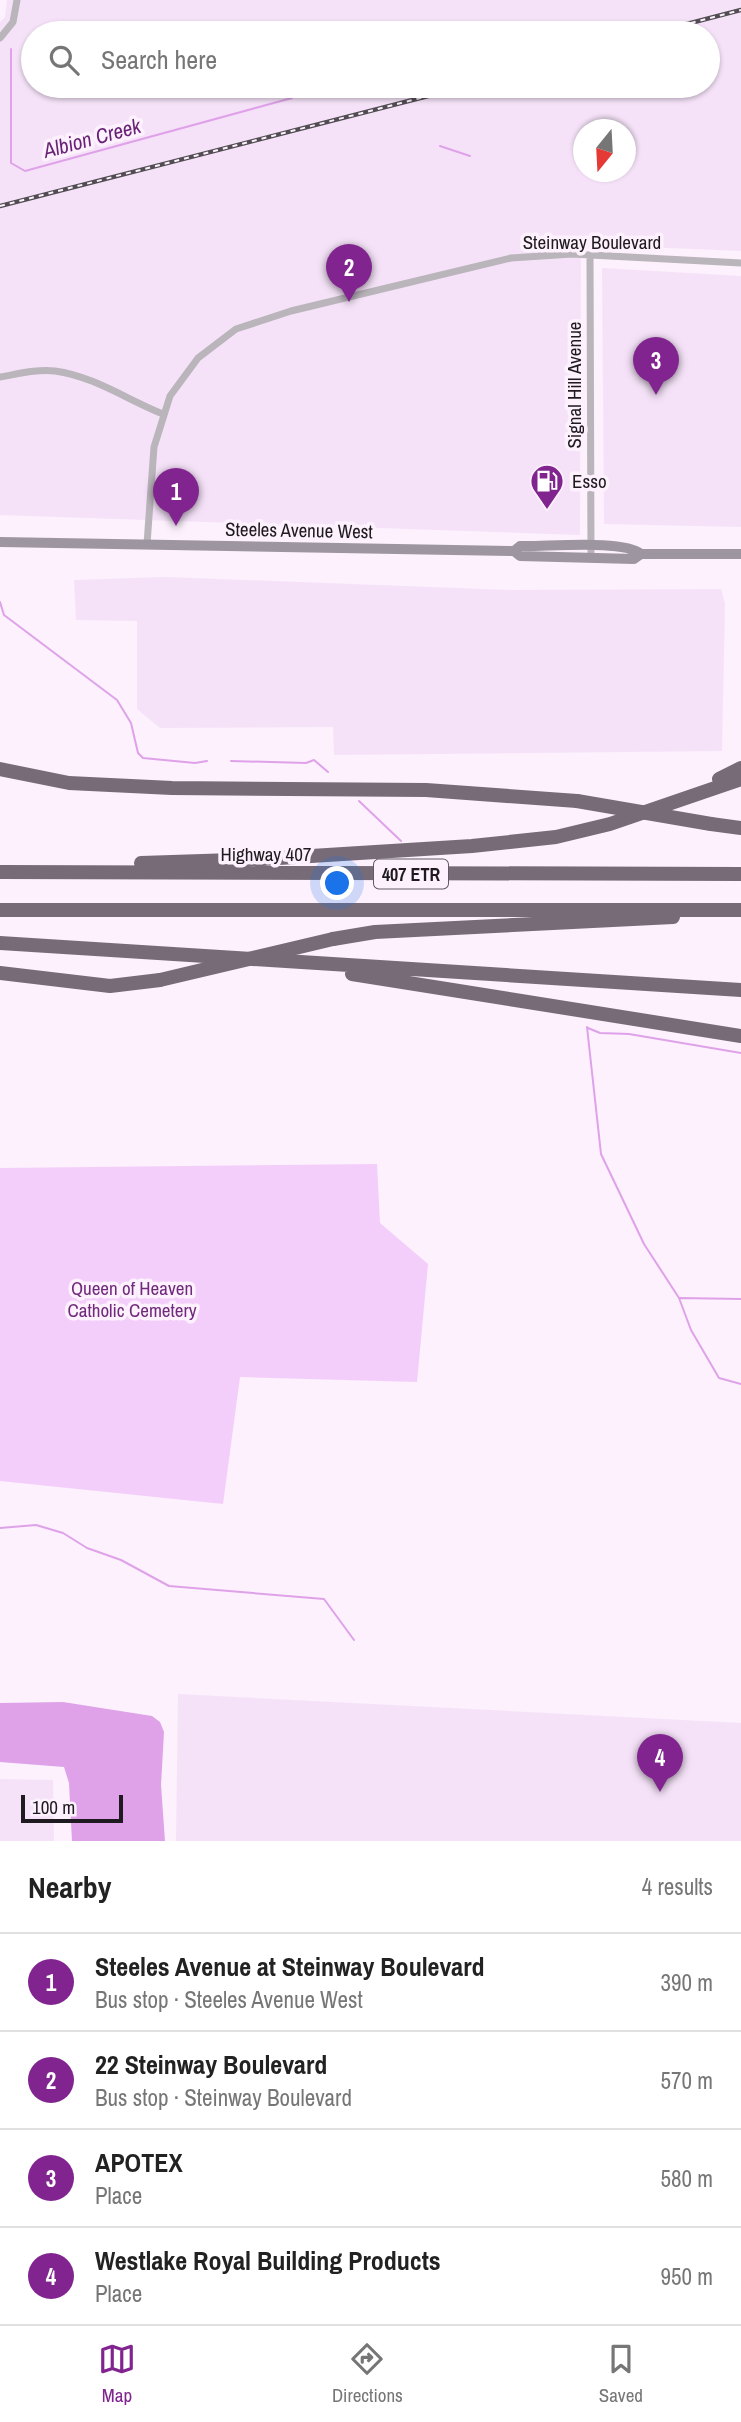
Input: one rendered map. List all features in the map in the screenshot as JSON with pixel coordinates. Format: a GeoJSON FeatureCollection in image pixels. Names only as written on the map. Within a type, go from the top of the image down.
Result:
{"type":"FeatureCollection","features":[{"type":"Feature","properties":{"kind":"highway"},"geometry":{"type":"LineString","coordinates":[[688,798],[741,768]]}},
{"type":"Feature","properties":{"kind":"highway"},"geometry":{"type":"LineString","coordinates":[[0,769],[69,783],[172,788],[426,790],[577,801],[741,828]]}},
{"type":"Feature","properties":{"kind":"highway"},"geometry":{"type":"LineString","coordinates":[[81,870],[113,863],[263,859],[472,846],[556,837],[610,824],[741,779]]}},
{"type":"Feature","properties":{"kind":"highway","name":"Highway 407"},"geometry":{"type":"LineString","coordinates":[[0,872],[81,870],[741,874]]}},
{"type":"Feature","properties":{"kind":"highway","name":"407 ETR"},"geometry":{"type":"LineString","coordinates":[[0,909],[741,910]]}},
{"type":"Feature","properties":{"kind":"highway"},"geometry":{"type":"LineString","coordinates":[[0,973],[110,986],[160,980],[333,939],[375,932],[664,920],[697,910]]}},
{"type":"Feature","properties":{"kind":"highway"},"geometry":{"type":"LineString","coordinates":[[0,943],[741,990]]}},
{"type":"Feature","properties":{"kind":"highway"},"geometry":{"type":"LineString","coordinates":[[303,962],[339,972],[741,1036]]}},
{"type":"Feature","properties":{"kind":"main road","name":"Steeles Avenue West"},"geometry":{"type":"LineString","coordinates":[[0,542],[514,551],[520,546],[591,552],[633,547],[641,554],[741,554]]}},
{"type":"Feature","properties":{"kind":"street"},"geometry":{"type":"LineString","coordinates":[[0,38],[11,27],[17,0]]}},
{"type":"Feature","properties":{"kind":"street","name":"Steinway Boulevard"},"geometry":{"type":"LineString","coordinates":[[147,544],[153,455],[170,396],[198,358],[236,329],[484,262],[530,256],[590,255],[741,263]]}},
{"type":"Feature","properties":{"kind":"street","name":"Signal Hill Avenue"},"geometry":{"type":"LineString","coordinates":[[590,255],[591,552]]}},
{"type":"Feature","properties":{"kind":"street"},"geometry":{"type":"LineString","coordinates":[[0,377],[36,371],[64,373],[163,414]]}},
{"type":"Feature","properties":{"kind":"shaded area"},"geometry":{"type":"Polygon","coordinates":[[[7,0],[741,0],[741,251],[621,246],[581,248],[580,535],[0,515],[0,22],[5,17],[7,0]]]}},
{"type":"Feature","properties":{"kind":"shaded area"},"geometry":{"type":"Polygon","coordinates":[[[602,268],[741,276],[741,527],[604,524],[602,268]]]}},
{"type":"Feature","properties":{"kind":"shaded area"},"geometry":{"type":"Polygon","coordinates":[[[166,577],[512,590],[721,589],[725,604],[722,751],[334,755],[333,727],[160,728],[137,709],[137,621],[76,620],[74,580],[166,577]]]}},
{"type":"Feature","properties":{"kind":"shaded area"},"geometry":{"type":"Polygon","coordinates":[[[178,1694],[741,1723],[741,1841],[176,1841],[178,1694]]]}},
{"type":"Feature","properties":{"kind":"shaded area"},"geometry":{"type":"Polygon","coordinates":[[[63,1702],[152,1716],[160,1722],[164,1732],[161,1785],[165,1841],[72,1841],[69,1783],[64,1767],[0,1762],[0,1703],[63,1702]]]}},
{"type":"Feature","properties":{"kind":"shaded area"},"geometry":{"type":"Polygon","coordinates":[[[0,1779],[53,1780],[54,1841],[0,1841],[0,1779]]]}},
{"type":"Feature","properties":{"kind":"green space","name":"Queen of Heaven Catholic Cemetery"},"geometry":{"type":"Polygon","coordinates":[[[377,1164],[380,1223],[428,1264],[417,1382],[240,1377],[223,1504],[0,1481],[0,1168],[377,1164]]]}},
{"type":"Feature","properties":{"kind":"waterway","name":"Albion Creek"},"geometry":{"type":"LineString","coordinates":[[11,49],[11,163],[25,171],[292,98]]}},
{"type":"Feature","properties":{"kind":"waterway"},"geometry":{"type":"LineString","coordinates":[[440,146],[470,156]]}},
{"type":"Feature","properties":{"kind":"waterway"},"geometry":{"type":"LineString","coordinates":[[0,602],[4,615],[117,700],[131,723],[138,753],[143,758],[195,763],[207,761]]}},
{"type":"Feature","properties":{"kind":"waterway"},"geometry":{"type":"LineString","coordinates":[[231,761],[306,763],[314,760],[328,772]]}},
{"type":"Feature","properties":{"kind":"waterway"},"geometry":{"type":"LineString","coordinates":[[359,801],[401,841]]}},
{"type":"Feature","properties":{"kind":"waterway"},"geometry":{"type":"LineString","coordinates":[[587,1027],[601,1154],[644,1244],[679,1298],[691,1330],[719,1378],[741,1384]]}},
{"type":"Feature","properties":{"kind":"waterway"},"geometry":{"type":"LineString","coordinates":[[588,1028],[600,1033],[629,1034],[741,1053]]}},
{"type":"Feature","properties":{"kind":"waterway"},"geometry":{"type":"LineString","coordinates":[[680,1298],[741,1299]]}},
{"type":"Feature","properties":{"kind":"waterway"},"geometry":{"type":"LineString","coordinates":[[0,1528],[36,1525],[63,1533],[87,1548],[121,1560],[169,1586],[324,1599],[354,1640]]}},
{"type":"Feature","properties":{"kind":"railway"},"geometry":{"type":"LineString","coordinates":[[698,21],[741,10]]}},
{"type":"Feature","properties":{"kind":"railway"},"geometry":{"type":"LineString","coordinates":[[0,206],[420,98]]}},
{"type":"Feature","properties":{"kind":"place","name":"22 Steinway Boulevard"},"geometry":{"type":"Point","coordinates":[349,302]}},
{"type":"Feature","properties":{"kind":"place","name":"APOTEX"},"geometry":{"type":"Point","coordinates":[656,395]}},
{"type":"Feature","properties":{"kind":"place","name":"Esso"},"geometry":{"type":"Point","coordinates":[547,511]}},
{"type":"Feature","properties":{"kind":"place","name":"Steeles Avenue at Steinway Boulevard"},"geometry":{"type":"Point","coordinates":[176,526]}},
{"type":"Feature","properties":{"kind":"place","name":"Westlake Royal Building Products"},"geometry":{"type":"Point","coordinates":[660,1792]}}]}
